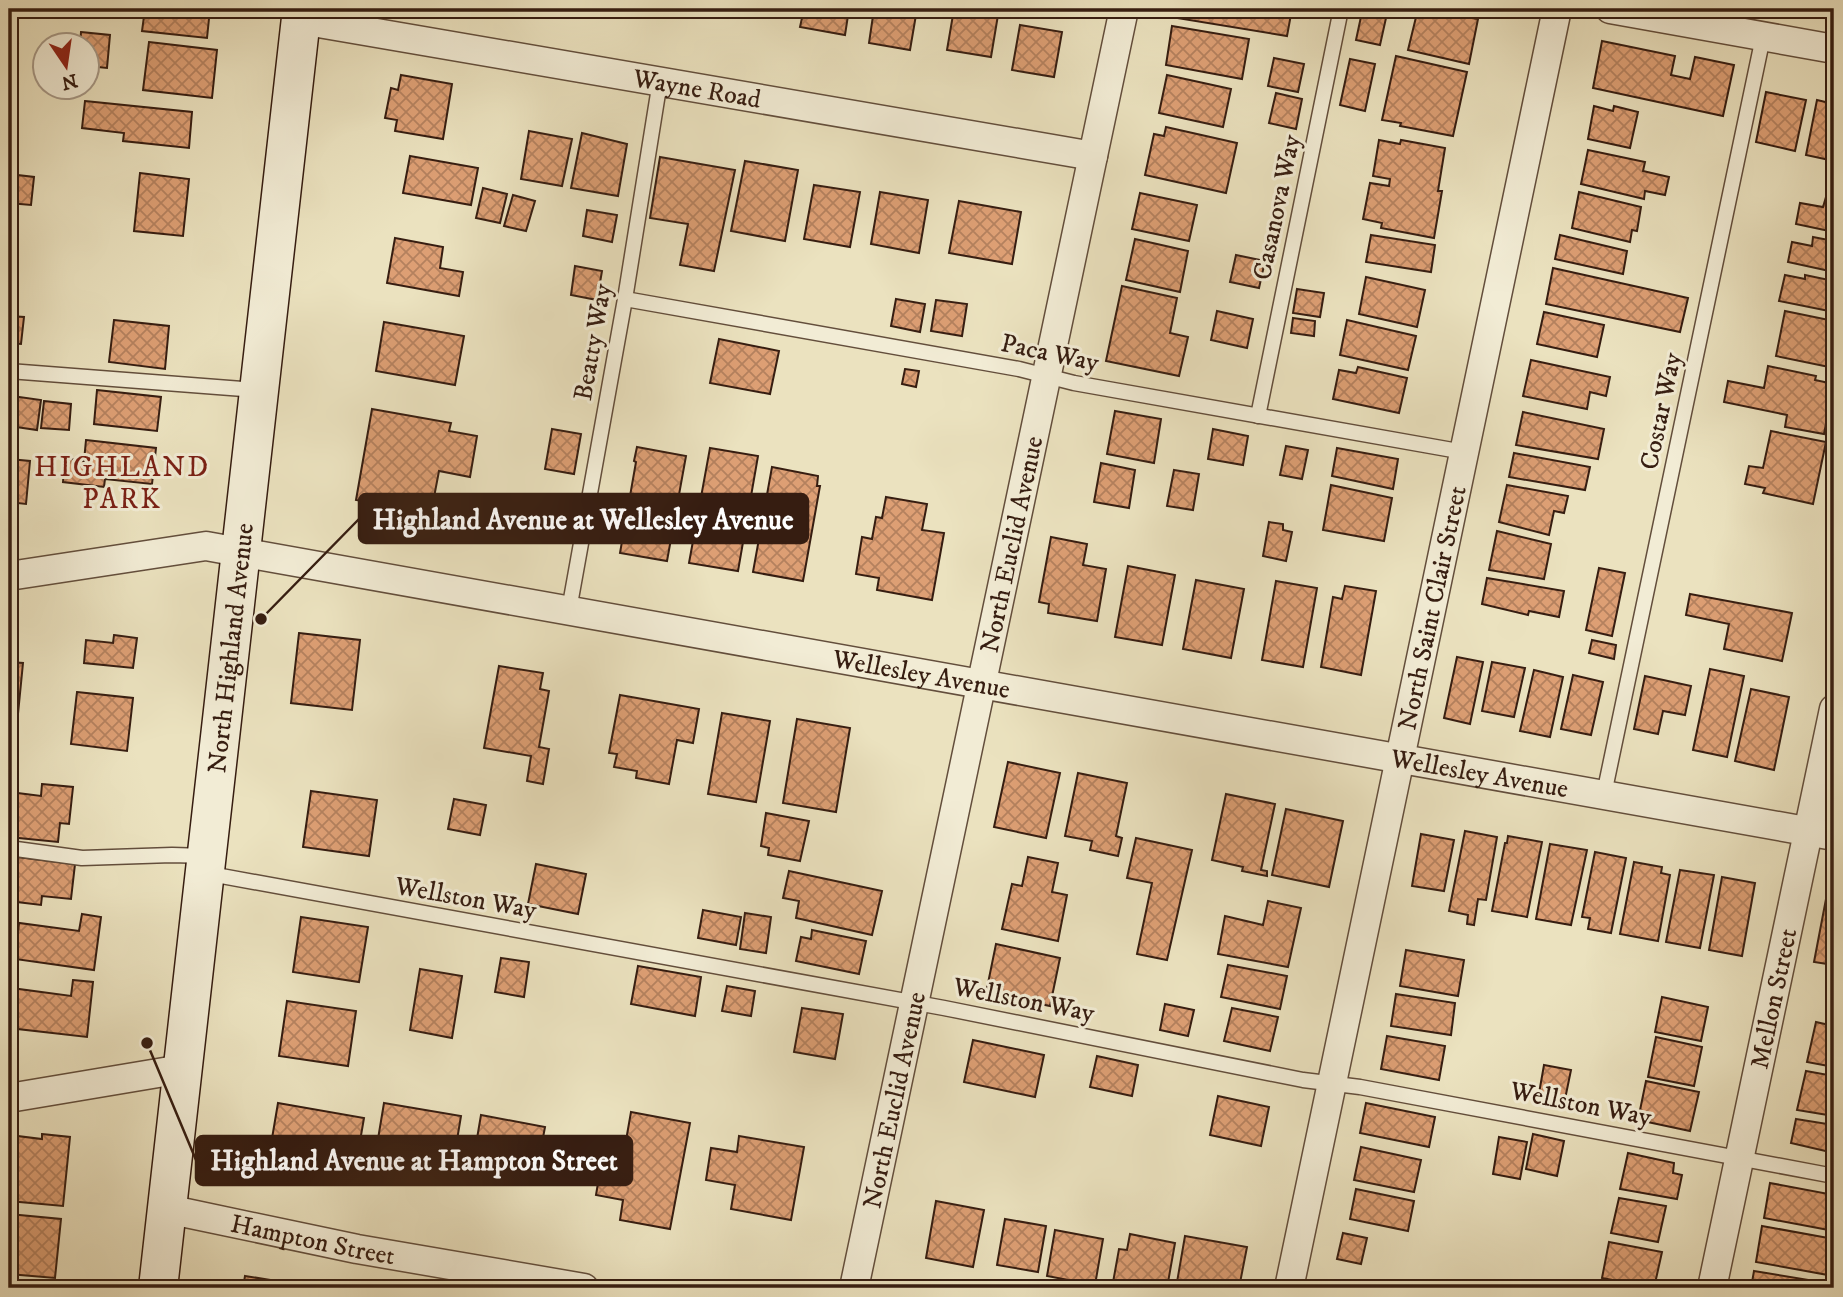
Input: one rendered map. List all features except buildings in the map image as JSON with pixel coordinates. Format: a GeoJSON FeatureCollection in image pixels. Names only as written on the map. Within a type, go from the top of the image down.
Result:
{"type":"FeatureCollection","features":[{"type":"Feature","properties":{"kind":"main road","name":"North Highland Avenue"},"geometry":{"type":"LineString","coordinates":[[158,1288],[301,14]]}},
{"type":"Feature","properties":{"kind":"street","name":"North Euclid Avenue"},"geometry":{"type":"LineString","coordinates":[[854,1288],[1125,9]]}},
{"type":"Feature","properties":{"kind":"street","name":"North Saint Clair Street"},"geometry":{"type":"LineString","coordinates":[[1289,1288],[1557,9]]}},
{"type":"Feature","properties":{"kind":"street"},"geometry":{"type":"LineString","coordinates":[[1610,9],[1834,49]]}},
{"type":"Feature","properties":{"kind":"street","name":"Wayne Road"},"geometry":{"type":"LineString","coordinates":[[301,14],[660,81],[1093,156]]}},
{"type":"Feature","properties":{"kind":"street","name":"Wellesley Avenue"},"geometry":{"type":"LineString","coordinates":[[9,576],[206,546],[1821,834]]}},
{"type":"Feature","properties":{"kind":"street","name":"Mellon Street"},"geometry":{"type":"LineString","coordinates":[[1712,1288],[1740,1158],[1821,834],[1834,709]]}},
{"type":"Feature","properties":{"kind":"street"},"geometry":{"type":"LineString","coordinates":[[9,1098],[182,1069]]}},
{"type":"Feature","properties":{"kind":"street","name":"Hampton Street"},"geometry":{"type":"LineString","coordinates":[[167,1209],[356,1249],[584,1288]]}},
{"type":"Feature","properties":{"kind":"lane","name":"Casanova Way"},"geometry":{"type":"LineString","coordinates":[[1258,416],[1341,9]]}},
{"type":"Feature","properties":{"kind":"lane","name":"Costar Way"},"geometry":{"type":"LineString","coordinates":[[1604,794],[1763,37]]}},
{"type":"Feature","properties":{"kind":"lane","name":"Beatty Way"},"geometry":{"type":"LineString","coordinates":[[569,610],[625,299],[660,81]]}},
{"type":"Feature","properties":{"kind":"lane","name":"Paca Way"},"geometry":{"type":"LineString","coordinates":[[625,299],[1464,452]]}},
{"type":"Feature","properties":{"kind":"lane"},"geometry":{"type":"LineString","coordinates":[[9,371],[259,390]]}},
{"type":"Feature","properties":{"kind":"lane","name":"Wellston Way"},"geometry":{"type":"LineString","coordinates":[[9,848],[82,858],[172,855],[205,864],[914,1003],[1834,1176]]}},
{"type":"Feature","properties":{"kind":"place","name":"Highland Avenue at Wellesley Avenue"},"geometry":{"type":"Point","coordinates":[261,619]}},
{"type":"Feature","properties":{"kind":"place","name":"Highland Avenue at Hampton Street"},"geometry":{"type":"Point","coordinates":[147,1043]}},
{"type":"Feature","properties":{"kind":"district","name":"HIGHLAND PARK"},"geometry":{"type":"Point","coordinates":[122,482]}}]}
